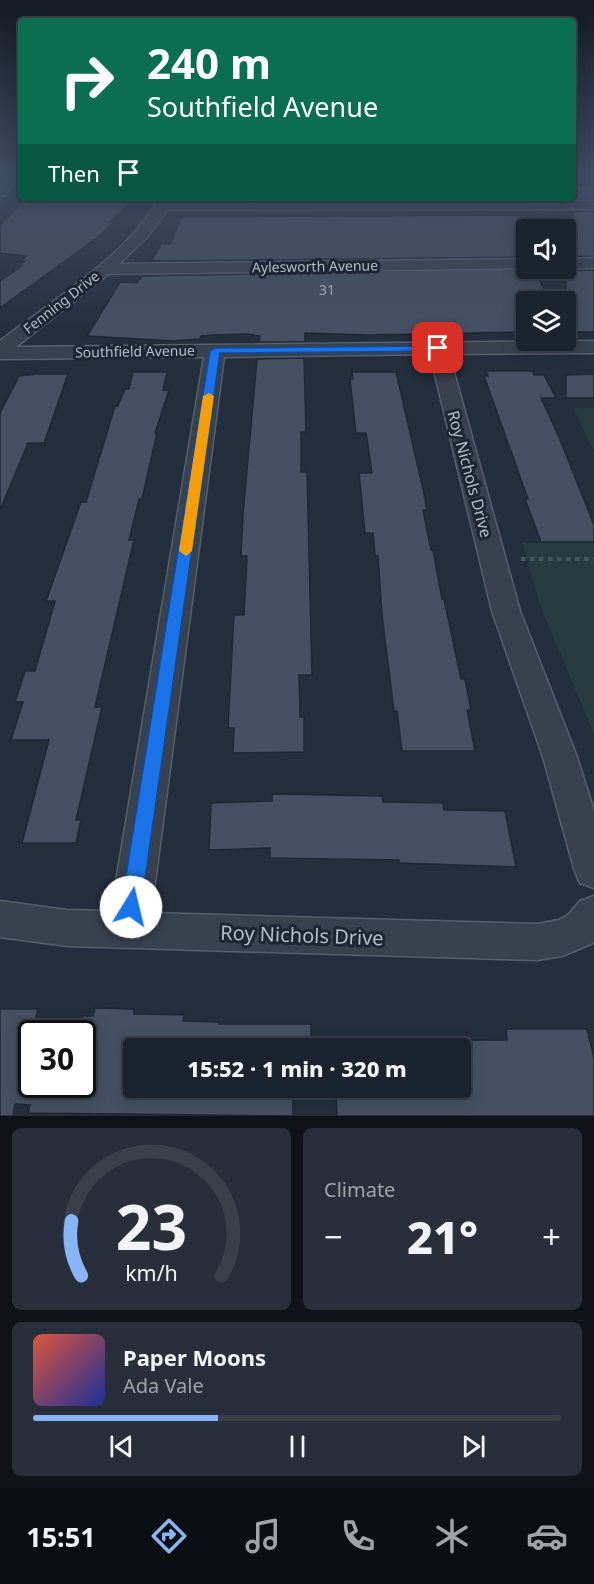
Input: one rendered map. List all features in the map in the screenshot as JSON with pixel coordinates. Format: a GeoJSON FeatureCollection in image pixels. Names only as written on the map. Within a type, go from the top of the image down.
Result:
{"type":"FeatureCollection","features":[{"type":"Feature","properties":{"kind":"street","name":"Fenning Drive"},"geometry":{"type":"LineString","coordinates":[[0,351],[103,269],[150,227]]}},
{"type":"Feature","properties":{"kind":"street"},"geometry":{"type":"LineString","coordinates":[[576,264],[594,263]]}},
{"type":"Feature","properties":{"kind":"street","name":"Aylesworth Avenue"},"geometry":{"type":"LineString","coordinates":[[103,269],[516,264]]}},
{"type":"Feature","properties":{"kind":"street","name":"Southfield Avenue"},"geometry":{"type":"LineString","coordinates":[[0,351],[594,347]]}},
{"type":"Feature","properties":{"kind":"street","name":"Roy Nichols Drive"},"geometry":{"type":"LineString","coordinates":[[438,348],[506,611],[560,757],[594,872]]}},
{"type":"Feature","properties":{"kind":"street"},"geometry":{"type":"LineString","coordinates":[[128,930],[215,351]]}},
{"type":"Feature","properties":{"kind":"street","name":"Roy Nichols Drive"},"geometry":{"type":"LineString","coordinates":[[0,918],[67,928],[537,942],[557,940],[575,933],[589,922],[594,914]]}},
{"type":"Feature","properties":{"kind":"path"},"geometry":{"type":"LineString","coordinates":[[521,559],[594,559]]}},
{"type":"Feature","properties":{"kind":"green space"},"geometry":{"type":"Polygon","coordinates":[[[573,408],[594,408],[594,451],[573,408]]]}},
{"type":"Feature","properties":{"kind":"green space"},"geometry":{"type":"Polygon","coordinates":[[[522,543],[594,543],[594,734],[541,607],[522,543]]]}},
{"type":"Feature","properties":{"kind":"building"},"geometry":{"type":"Polygon","coordinates":[[[0,227],[109,227],[0,308],[0,281],[22,266],[19,266],[25,261],[20,261],[27,256],[0,253],[0,227]]]}},
{"type":"Feature","properties":{"kind":"building"},"geometry":{"type":"Polygon","coordinates":[[[178,227],[516,227],[516,257],[151,261],[162,243],[170,244],[178,227]]]}},
{"type":"Feature","properties":{"kind":"building"},"geometry":{"type":"Polygon","coordinates":[[[576,227],[594,227],[594,256],[576,257],[576,227]]]}},
{"type":"Feature","properties":{"kind":"building"},"geometry":{"type":"Polygon","coordinates":[[[516,268],[516,279],[538,279],[545,291],[516,291],[516,332],[367,335],[305,333],[305,342],[259,342],[260,336],[248,334],[211,335],[201,336],[200,339],[174,341],[87,336],[120,282],[137,283],[142,276],[516,268]]]}},
{"type":"Feature","properties":{"kind":"building"},"geometry":{"type":"Polygon","coordinates":[[[594,270],[594,332],[576,332],[576,291],[566,291],[566,279],[576,279],[576,271],[594,270]]]}},
{"type":"Feature","properties":{"kind":"building"},"geometry":{"type":"Polygon","coordinates":[[[304,358],[306,432],[301,432],[301,472],[307,472],[312,675],[299,675],[300,717],[304,717],[304,752],[233,753],[234,728],[228,728],[234,615],[244,615],[247,556],[241,556],[243,514],[257,359],[304,358]]]}},
{"type":"Feature","properties":{"kind":"building"},"geometry":{"type":"Polygon","coordinates":[[[486,371],[533,371],[534,375],[544,375],[556,398],[541,398],[594,525],[594,542],[541,542],[484,376],[488,376],[486,371]]]}},
{"type":"Feature","properties":{"kind":"building"},"geometry":{"type":"Polygon","coordinates":[[[133,372],[167,372],[163,390],[169,390],[155,433],[157,433],[142,499],[139,499],[129,540],[134,540],[95,707],[102,707],[76,820],[81,820],[76,843],[22,843],[49,740],[11,740],[23,702],[15,702],[25,671],[35,671],[55,601],[46,601],[81,502],[86,502],[115,406],[118,406],[125,389],[129,389],[133,372]]]}},
{"type":"Feature","properties":{"kind":"building"},"geometry":{"type":"Polygon","coordinates":[[[352,372],[396,372],[423,489],[427,510],[423,510],[442,599],[444,599],[461,679],[465,679],[471,710],[467,710],[475,751],[402,751],[397,711],[394,711],[382,615],[378,556],[375,556],[373,533],[365,533],[359,473],[372,473],[366,433],[356,433],[350,379],[353,379],[352,372]]]}},
{"type":"Feature","properties":{"kind":"building"},"geometry":{"type":"Polygon","coordinates":[[[68,374],[44,443],[28,443],[0,510],[0,413],[19,376],[68,374]]]}},
{"type":"Feature","properties":{"kind":"building"},"geometry":{"type":"Polygon","coordinates":[[[594,374],[594,398],[566,398],[566,375],[594,374]]]}},
{"type":"Feature","properties":{"kind":"building"},"geometry":{"type":"Polygon","coordinates":[[[272,794],[382,796],[383,802],[443,803],[444,810],[505,811],[516,867],[399,863],[399,860],[270,858],[270,848],[209,850],[211,803],[272,801],[272,794]]]}},
{"type":"Feature","properties":{"kind":"building"},"geometry":{"type":"Polygon","coordinates":[[[95,1008],[134,1009],[134,1014],[184,1015],[183,1021],[219,1022],[219,1024],[311,1024],[311,1038],[123,1038],[123,1098],[293,1098],[293,1116],[28,1113],[30,1105],[15,1104],[13,1116],[0,1116],[0,1009],[38,1009],[35,1020],[18,1020],[18,1098],[96,1098],[96,1020],[82,1020],[82,1016],[93,1016],[95,1008]]]}},
{"type":"Feature","properties":{"kind":"building"},"geometry":{"type":"Polygon","coordinates":[[[506,1029],[587,1029],[594,1058],[594,1116],[337,1116],[336,1098],[471,1098],[471,1040],[507,1040],[506,1029]]]}},
{"type":"Feature","properties":{"kind":"slow traffic"},"geometry":{"type":"LineString","coordinates":[[186,551],[209,396]]}},
{"type":"Feature","properties":{"kind":"route"},"geometry":{"type":"LineString","coordinates":[[131,907],[215,351],[438,348]]}}]}
